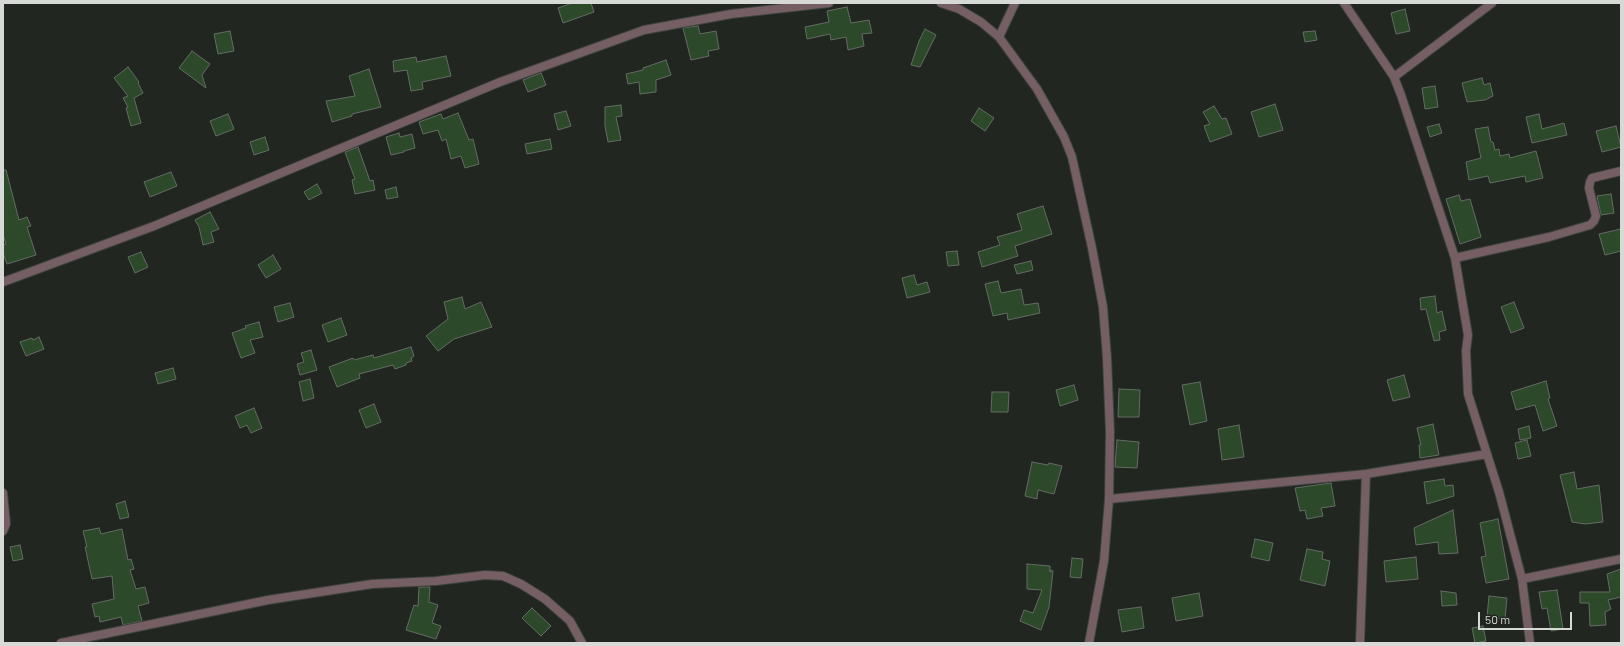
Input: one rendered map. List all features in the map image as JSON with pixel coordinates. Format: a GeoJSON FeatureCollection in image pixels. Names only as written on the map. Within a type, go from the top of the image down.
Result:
{"type":"FeatureCollection","features":[{"type":"Feature","properties":{"kind":"street"},"geometry":{"type":"LineString","coordinates":[[3,282],[154,226],[500,82],[644,30],[731,14],[828,3]]}},
{"type":"Feature","properties":{"kind":"street"},"geometry":{"type":"LineString","coordinates":[[941,3],[959,8],[981,22],[999,37],[1037,89],[1064,137],[1074,164],[1103,307],[1110,432],[1109,499],[1104,561],[1089,643]]}},
{"type":"Feature","properties":{"kind":"street"},"geometry":{"type":"LineString","coordinates":[[999,37],[1015,3]]}},
{"type":"Feature","properties":{"kind":"street"},"geometry":{"type":"LineString","coordinates":[[1344,3],[1394,77],[1456,258],[1468,335],[1466,351],[1468,394],[1499,492],[1522,579],[1530,643]]}},
{"type":"Feature","properties":{"kind":"street"},"geometry":{"type":"LineString","coordinates":[[1394,77],[1492,3]]}},
{"type":"Feature","properties":{"kind":"street"},"geometry":{"type":"LineString","coordinates":[[1456,258],[1549,237],[1590,224],[1594,221],[1596,216],[1589,188],[1592,178],[1621,171]]}},
{"type":"Feature","properties":{"kind":"street"},"geometry":{"type":"LineString","coordinates":[[1109,499],[1366,474],[1487,454]]}},
{"type":"Feature","properties":{"kind":"street"},"geometry":{"type":"LineString","coordinates":[[1360,643],[1366,474]]}},
{"type":"Feature","properties":{"kind":"street"},"geometry":{"type":"LineString","coordinates":[[3,493],[4,526]]}},
{"type":"Feature","properties":{"kind":"street"},"geometry":{"type":"LineString","coordinates":[[1522,579],[1621,559]]}},
{"type":"Feature","properties":{"kind":"street"},"geometry":{"type":"LineString","coordinates":[[61,643],[268,600],[372,584],[436,581],[485,575],[502,576],[521,584],[545,599],[570,621],[582,643]]}},
{"type":"Feature","properties":{"kind":"building"},"geometry":{"type":"Polygon","coordinates":[[[572,3],[591,3],[594,12],[563,23],[558,8],[572,3]]]}},
{"type":"Feature","properties":{"kind":"building"},"geometry":{"type":"Polygon","coordinates":[[[847,7],[851,23],[869,20],[872,33],[862,34],[864,46],[848,50],[846,37],[831,40],[830,34],[807,39],[805,27],[829,22],[827,11],[847,7]]]}},
{"type":"Feature","properties":{"kind":"building"},"geometry":{"type":"Polygon","coordinates":[[[1405,9],[1410,31],[1396,34],[1391,13],[1405,9]]]}},
{"type":"Feature","properties":{"kind":"building"},"geometry":{"type":"Polygon","coordinates":[[[698,26],[700,34],[716,31],[719,49],[708,51],[709,56],[691,60],[683,28],[698,26]]]}},
{"type":"Feature","properties":{"kind":"building"},"geometry":{"type":"Polygon","coordinates":[[[925,29],[936,35],[920,67],[911,65],[919,41],[925,29]]]}},
{"type":"Feature","properties":{"kind":"building"},"geometry":{"type":"Polygon","coordinates":[[[230,31],[234,51],[218,54],[214,34],[230,31]]]}},
{"type":"Feature","properties":{"kind":"building"},"geometry":{"type":"Polygon","coordinates":[[[1315,31],[1317,40],[1305,42],[1303,32],[1315,31]]]}},
{"type":"Feature","properties":{"kind":"building"},"geometry":{"type":"Polygon","coordinates":[[[192,51],[210,64],[202,75],[206,88],[179,68],[192,51]]]}},
{"type":"Feature","properties":{"kind":"building"},"geometry":{"type":"Polygon","coordinates":[[[446,56],[451,76],[422,82],[423,89],[411,91],[407,70],[394,72],[393,61],[416,57],[417,62],[446,56]]]}},
{"type":"Feature","properties":{"kind":"building"},"geometry":{"type":"Polygon","coordinates":[[[666,60],[671,75],[656,80],[656,92],[640,94],[639,82],[628,84],[626,74],[643,70],[643,68],[666,60]]]}},
{"type":"Feature","properties":{"kind":"building"},"geometry":{"type":"Polygon","coordinates":[[[128,67],[139,82],[138,83],[143,93],[134,98],[141,123],[131,126],[126,108],[128,107],[123,98],[128,96],[114,78],[128,67]]]}},
{"type":"Feature","properties":{"kind":"building"},"geometry":{"type":"Polygon","coordinates":[[[369,69],[381,107],[352,114],[352,116],[332,122],[326,101],[355,96],[349,76],[369,69]]]}},
{"type":"Feature","properties":{"kind":"building"},"geometry":{"type":"Polygon","coordinates":[[[541,73],[546,85],[528,92],[523,80],[541,73]]]}},
{"type":"Feature","properties":{"kind":"building"},"geometry":{"type":"Polygon","coordinates":[[[1482,78],[1484,85],[1490,83],[1493,96],[1485,100],[1467,102],[1462,83],[1482,78]]]}},
{"type":"Feature","properties":{"kind":"building"},"geometry":{"type":"Polygon","coordinates":[[[1435,86],[1438,107],[1425,109],[1422,88],[1435,86]]]}},
{"type":"Feature","properties":{"kind":"building"},"geometry":{"type":"Polygon","coordinates":[[[1275,104],[1283,130],[1259,137],[1251,112],[1275,104]]]}},
{"type":"Feature","properties":{"kind":"building"},"geometry":{"type":"Polygon","coordinates":[[[621,105],[622,116],[616,117],[621,140],[608,142],[605,126],[605,107],[621,105]]]}},
{"type":"Feature","properties":{"kind":"building"},"geometry":{"type":"Polygon","coordinates":[[[1214,106],[1222,119],[1226,118],[1232,134],[1210,142],[1204,126],[1210,124],[1203,112],[1214,106]]]}},
{"type":"Feature","properties":{"kind":"building"},"geometry":{"type":"Polygon","coordinates":[[[979,108],[994,118],[985,131],[971,121],[979,108]]]}},
{"type":"Feature","properties":{"kind":"building"},"geometry":{"type":"Polygon","coordinates":[[[566,111],[571,126],[558,130],[554,114],[566,111]]]}},
{"type":"Feature","properties":{"kind":"building"},"geometry":{"type":"Polygon","coordinates":[[[458,113],[469,140],[473,139],[479,164],[465,168],[461,156],[451,159],[446,139],[442,141],[438,130],[423,134],[419,122],[441,114],[443,119],[458,113]]]}},
{"type":"Feature","properties":{"kind":"building"},"geometry":{"type":"Polygon","coordinates":[[[228,114],[234,129],[216,136],[210,121],[228,114]]]}},
{"type":"Feature","properties":{"kind":"building"},"geometry":{"type":"Polygon","coordinates":[[[1539,114],[1542,129],[1564,123],[1567,135],[1532,143],[1526,117],[1539,114]]]}},
{"type":"Feature","properties":{"kind":"building"},"geometry":{"type":"Polygon","coordinates":[[[1439,124],[1442,133],[1430,137],[1427,127],[1439,124]]]}},
{"type":"Feature","properties":{"kind":"building"},"geometry":{"type":"Polygon","coordinates":[[[1616,126],[1621,147],[1602,152],[1596,131],[1616,126]]]}},
{"type":"Feature","properties":{"kind":"building"},"geometry":{"type":"Polygon","coordinates":[[[1488,127],[1491,142],[1493,142],[1495,150],[1499,149],[1500,156],[1509,154],[1510,158],[1536,151],[1543,178],[1526,182],[1525,176],[1490,183],[1488,176],[1469,180],[1466,162],[1481,158],[1475,129],[1488,127]]]}},
{"type":"Feature","properties":{"kind":"building"},"geometry":{"type":"Polygon","coordinates":[[[399,133],[400,137],[412,134],[415,148],[391,155],[386,137],[399,133]]]}},
{"type":"Feature","properties":{"kind":"building"},"geometry":{"type":"Polygon","coordinates":[[[265,137],[269,150],[254,155],[250,142],[265,137]]]}},
{"type":"Feature","properties":{"kind":"building"},"geometry":{"type":"Polygon","coordinates":[[[550,139],[552,149],[527,154],[525,144],[550,139]]]}},
{"type":"Feature","properties":{"kind":"building"},"geometry":{"type":"Polygon","coordinates":[[[358,147],[370,181],[373,180],[375,190],[355,194],[352,180],[355,179],[345,152],[358,147]]]}},
{"type":"Feature","properties":{"kind":"building"},"geometry":{"type":"Polygon","coordinates":[[[3,170],[6,170],[19,220],[27,217],[31,226],[27,227],[36,255],[7,264],[3,253],[3,245],[6,244],[3,235],[3,170]]]}},
{"type":"Feature","properties":{"kind":"building"},"geometry":{"type":"Polygon","coordinates":[[[171,172],[177,186],[150,197],[144,182],[171,172]]]}},
{"type":"Feature","properties":{"kind":"building"},"geometry":{"type":"Polygon","coordinates":[[[317,184],[322,193],[309,200],[304,192],[317,184]]]}},
{"type":"Feature","properties":{"kind":"building"},"geometry":{"type":"Polygon","coordinates":[[[396,187],[398,197],[387,199],[385,190],[396,187]]]}},
{"type":"Feature","properties":{"kind":"building"},"geometry":{"type":"Polygon","coordinates":[[[1611,194],[1614,213],[1601,215],[1597,196],[1611,194]]]}},
{"type":"Feature","properties":{"kind":"building"},"geometry":{"type":"Polygon","coordinates":[[[1459,195],[1461,201],[1470,199],[1481,237],[1460,244],[1446,199],[1459,195]]]}},
{"type":"Feature","properties":{"kind":"building"},"geometry":{"type":"Polygon","coordinates":[[[1043,206],[1052,234],[1015,246],[1018,256],[982,267],[978,252],[1000,245],[997,237],[1022,230],[1017,214],[1043,206]]]}},
{"type":"Feature","properties":{"kind":"building"},"geometry":{"type":"Polygon","coordinates":[[[210,212],[219,229],[211,232],[214,242],[203,245],[199,227],[195,220],[210,212]]]}},
{"type":"Feature","properties":{"kind":"building"},"geometry":{"type":"Polygon","coordinates":[[[1621,229],[1621,251],[1605,255],[1599,234],[1621,229]]]}},
{"type":"Feature","properties":{"kind":"building"},"geometry":{"type":"Polygon","coordinates":[[[957,251],[959,265],[948,266],[946,252],[957,251]]]}},
{"type":"Feature","properties":{"kind":"building"},"geometry":{"type":"Polygon","coordinates":[[[141,252],[148,267],[135,273],[128,257],[141,252]]]}},
{"type":"Feature","properties":{"kind":"building"},"geometry":{"type":"Polygon","coordinates":[[[273,255],[281,269],[266,278],[258,265],[273,255]]]}},
{"type":"Feature","properties":{"kind":"building"},"geometry":{"type":"Polygon","coordinates":[[[1031,261],[1033,270],[1017,274],[1014,265],[1031,261]]]}},
{"type":"Feature","properties":{"kind":"building"},"geometry":{"type":"Polygon","coordinates":[[[914,275],[917,285],[927,282],[930,292],[907,298],[902,278],[914,275]]]}},
{"type":"Feature","properties":{"kind":"building"},"geometry":{"type":"Polygon","coordinates":[[[998,281],[1001,293],[1021,289],[1024,305],[1038,303],[1040,313],[1008,320],[1007,313],[993,316],[985,284],[998,281]]]}},
{"type":"Feature","properties":{"kind":"building"},"geometry":{"type":"Polygon","coordinates":[[[1435,296],[1437,313],[1442,311],[1446,330],[1439,332],[1440,340],[1434,341],[1426,309],[1421,310],[1420,298],[1435,296]]]}},
{"type":"Feature","properties":{"kind":"building"},"geometry":{"type":"Polygon","coordinates":[[[462,297],[465,309],[481,302],[492,327],[454,339],[438,351],[426,336],[448,319],[444,302],[462,297]]]}},
{"type":"Feature","properties":{"kind":"building"},"geometry":{"type":"Polygon","coordinates":[[[1514,302],[1524,328],[1511,333],[1501,307],[1514,302]]]}},
{"type":"Feature","properties":{"kind":"building"},"geometry":{"type":"Polygon","coordinates":[[[290,303],[294,317],[278,322],[274,307],[290,303]]]}},
{"type":"Feature","properties":{"kind":"building"},"geometry":{"type":"Polygon","coordinates":[[[341,318],[347,335],[328,342],[322,325],[341,318]]]}},
{"type":"Feature","properties":{"kind":"building"},"geometry":{"type":"Polygon","coordinates":[[[259,322],[263,337],[250,340],[255,353],[241,358],[232,333],[246,328],[245,326],[259,322]]]}},
{"type":"Feature","properties":{"kind":"building"},"geometry":{"type":"Polygon","coordinates":[[[39,337],[44,349],[26,356],[20,342],[32,338],[33,340],[39,337]]]}},
{"type":"Feature","properties":{"kind":"building"},"geometry":{"type":"Polygon","coordinates":[[[411,347],[414,356],[411,358],[412,361],[406,363],[406,365],[395,369],[393,365],[359,374],[360,378],[337,387],[329,367],[353,358],[354,360],[373,355],[374,358],[411,347]]]}},
{"type":"Feature","properties":{"kind":"building"},"geometry":{"type":"Polygon","coordinates":[[[311,350],[317,370],[300,375],[297,364],[304,362],[301,353],[311,350]]]}},
{"type":"Feature","properties":{"kind":"building"},"geometry":{"type":"Polygon","coordinates":[[[173,368],[176,379],[158,384],[155,373],[173,368]]]}},
{"type":"Feature","properties":{"kind":"building"},"geometry":{"type":"Polygon","coordinates":[[[1404,375],[1410,397],[1393,401],[1387,380],[1404,375]]]}},
{"type":"Feature","properties":{"kind":"building"},"geometry":{"type":"Polygon","coordinates":[[[310,379],[314,398],[303,401],[299,382],[310,379]]]}},
{"type":"Feature","properties":{"kind":"building"},"geometry":{"type":"Polygon","coordinates":[[[1546,381],[1550,398],[1548,399],[1557,426],[1543,431],[1535,405],[1516,410],[1511,392],[1546,381]]]}},
{"type":"Feature","properties":{"kind":"building"},"geometry":{"type":"Polygon","coordinates":[[[1200,382],[1207,421],[1190,425],[1182,385],[1200,382]]]}},
{"type":"Feature","properties":{"kind":"building"},"geometry":{"type":"Polygon","coordinates":[[[1074,385],[1078,400],[1060,406],[1056,390],[1074,385]]]}},
{"type":"Feature","properties":{"kind":"building"},"geometry":{"type":"Polygon","coordinates":[[[1119,389],[1140,390],[1139,417],[1118,417],[1119,389]]]}},
{"type":"Feature","properties":{"kind":"building"},"geometry":{"type":"Polygon","coordinates":[[[992,392],[1009,392],[1008,412],[991,412],[992,392]]]}},
{"type":"Feature","properties":{"kind":"building"},"geometry":{"type":"Polygon","coordinates":[[[374,404],[381,422],[366,428],[359,410],[374,404]]]}},
{"type":"Feature","properties":{"kind":"building"},"geometry":{"type":"Polygon","coordinates":[[[254,408],[262,428],[251,433],[247,425],[240,428],[235,416],[254,408]]]}},
{"type":"Feature","properties":{"kind":"building"},"geometry":{"type":"Polygon","coordinates":[[[1433,424],[1439,455],[1420,458],[1419,445],[1421,445],[1417,428],[1433,424]]]}},
{"type":"Feature","properties":{"kind":"building"},"geometry":{"type":"Polygon","coordinates":[[[1239,425],[1244,457],[1222,460],[1218,429],[1239,425]]]}},
{"type":"Feature","properties":{"kind":"building"},"geometry":{"type":"Polygon","coordinates":[[[1529,426],[1531,438],[1520,440],[1518,429],[1529,426]]]}},
{"type":"Feature","properties":{"kind":"building"},"geometry":{"type":"Polygon","coordinates":[[[1117,440],[1139,442],[1137,468],[1115,467],[1117,440]]]}},
{"type":"Feature","properties":{"kind":"building"},"geometry":{"type":"Polygon","coordinates":[[[1527,440],[1531,456],[1518,459],[1515,443],[1527,440]]]}},
{"type":"Feature","properties":{"kind":"building"},"geometry":{"type":"Polygon","coordinates":[[[1032,462],[1048,465],[1049,463],[1062,466],[1054,494],[1038,490],[1037,499],[1025,496],[1032,462]]]}},
{"type":"Feature","properties":{"kind":"building"},"geometry":{"type":"Polygon","coordinates":[[[1574,472],[1577,489],[1599,485],[1603,522],[1585,524],[1572,522],[1560,475],[1574,472]]]}},
{"type":"Feature","properties":{"kind":"building"},"geometry":{"type":"Polygon","coordinates":[[[1444,479],[1445,486],[1453,485],[1454,496],[1427,504],[1424,482],[1444,479]]]}},
{"type":"Feature","properties":{"kind":"building"},"geometry":{"type":"Polygon","coordinates":[[[1331,483],[1335,506],[1321,508],[1323,516],[1307,519],[1305,510],[1300,511],[1295,488],[1331,483]]]}},
{"type":"Feature","properties":{"kind":"building"},"geometry":{"type":"Polygon","coordinates":[[[125,501],[129,517],[120,519],[116,504],[125,501]]]}},
{"type":"Feature","properties":{"kind":"building"},"geometry":{"type":"Polygon","coordinates":[[[1453,510],[1458,553],[1439,554],[1438,542],[1416,545],[1414,528],[1453,510]]]}},
{"type":"Feature","properties":{"kind":"building"},"geometry":{"type":"Polygon","coordinates":[[[1498,519],[1509,579],[1486,583],[1481,557],[1486,556],[1480,523],[1498,519]]]}},
{"type":"Feature","properties":{"kind":"building"},"geometry":{"type":"Polygon","coordinates":[[[99,528],[101,534],[122,529],[128,560],[131,559],[134,569],[130,570],[136,589],[145,587],[149,603],[138,606],[142,621],[123,625],[121,617],[100,622],[99,616],[95,617],[92,604],[114,599],[112,576],[92,579],[85,547],[87,547],[83,531],[99,528]]]}},
{"type":"Feature","properties":{"kind":"building"},"geometry":{"type":"Polygon","coordinates":[[[1255,539],[1273,543],[1269,561],[1251,557],[1255,539]]]}},
{"type":"Feature","properties":{"kind":"building"},"geometry":{"type":"Polygon","coordinates":[[[20,545],[23,559],[13,561],[10,547],[20,545]]]}},
{"type":"Feature","properties":{"kind":"building"},"geometry":{"type":"Polygon","coordinates":[[[1307,549],[1323,552],[1322,559],[1330,561],[1325,586],[1300,580],[1307,549]]]}},
{"type":"Feature","properties":{"kind":"building"},"geometry":{"type":"Polygon","coordinates":[[[1416,557],[1418,579],[1386,582],[1384,561],[1416,557]]]}},
{"type":"Feature","properties":{"kind":"building"},"geometry":{"type":"Polygon","coordinates":[[[1072,558],[1083,559],[1081,578],[1070,577],[1072,558]]]}},
{"type":"Feature","properties":{"kind":"building"},"geometry":{"type":"Polygon","coordinates":[[[1027,564],[1050,566],[1050,572],[1051,570],[1053,571],[1049,607],[1041,630],[1020,621],[1024,610],[1033,613],[1042,590],[1027,589],[1027,564]]]}},
{"type":"Feature","properties":{"kind":"building"},"geometry":{"type":"Polygon","coordinates":[[[1621,569],[1621,597],[1608,600],[1611,609],[1605,612],[1606,625],[1590,626],[1589,603],[1580,603],[1580,592],[1610,592],[1607,574],[1621,569]]]}},
{"type":"Feature","properties":{"kind":"building"},"geometry":{"type":"Polygon","coordinates":[[[419,587],[430,587],[429,602],[438,605],[432,623],[441,626],[436,639],[406,630],[414,605],[418,606],[419,587]]]}},
{"type":"Feature","properties":{"kind":"building"},"geometry":{"type":"Polygon","coordinates":[[[1557,590],[1563,629],[1551,631],[1547,608],[1542,609],[1539,592],[1557,590]]]}},
{"type":"Feature","properties":{"kind":"building"},"geometry":{"type":"Polygon","coordinates":[[[1441,591],[1456,593],[1457,605],[1442,606],[1441,591]]]}},
{"type":"Feature","properties":{"kind":"building"},"geometry":{"type":"Polygon","coordinates":[[[1199,593],[1203,616],[1176,621],[1172,598],[1199,593]]]}},
{"type":"Feature","properties":{"kind":"building"},"geometry":{"type":"Polygon","coordinates":[[[1489,596],[1507,598],[1505,619],[1487,617],[1489,596]]]}},
{"type":"Feature","properties":{"kind":"building"},"geometry":{"type":"Polygon","coordinates":[[[1141,607],[1144,628],[1122,632],[1118,610],[1141,607]]]}},
{"type":"Feature","properties":{"kind":"building"},"geometry":{"type":"Polygon","coordinates":[[[532,608],[551,626],[541,636],[522,618],[532,608]]]}},
{"type":"Feature","properties":{"kind":"building"},"geometry":{"type":"Polygon","coordinates":[[[1483,626],[1486,641],[1475,643],[1472,628],[1483,626]]]}}]}
